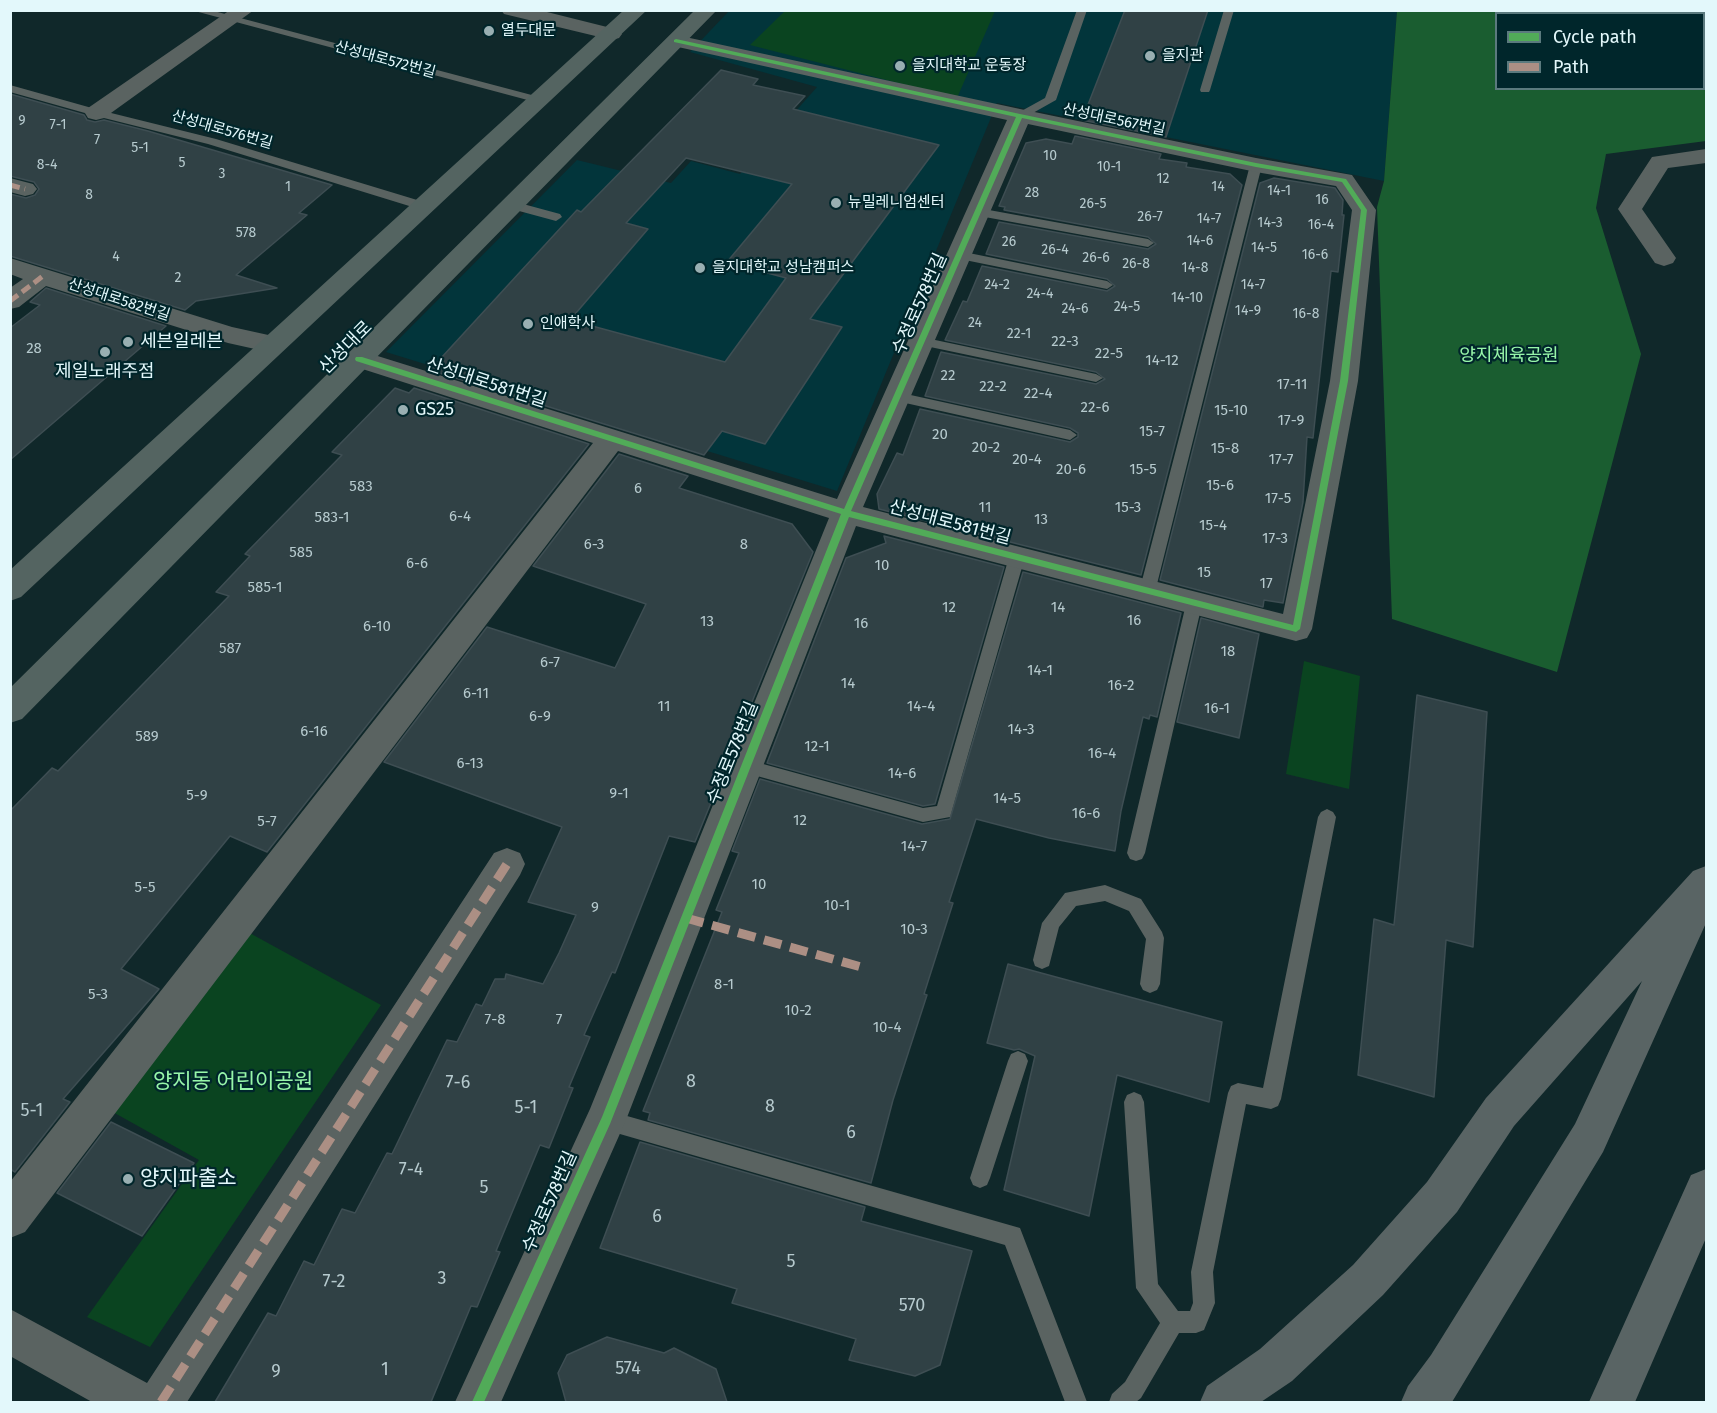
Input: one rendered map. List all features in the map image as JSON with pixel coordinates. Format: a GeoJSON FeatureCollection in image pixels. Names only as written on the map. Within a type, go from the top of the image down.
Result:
{"type":"FeatureCollection","features":[{"type":"Feature","properties":{"kind":"main road"},"geometry":{"type":"LineString","coordinates":[[10,590],[273,344],[637,10]]}},
{"type":"Feature","properties":{"kind":"main road","name":"산성대로"},"geometry":{"type":"LineString","coordinates":[[10,710],[707,10]]}},
{"type":"Feature","properties":{"kind":"main road"},"geometry":{"type":"LineString","coordinates":[[1223,1402],[1276,1365],[1368,1280],[1442,1197],[1500,1112],[1707,883]]}},
{"type":"Feature","properties":{"kind":"main road"},"geometry":{"type":"LineString","coordinates":[[1424,1402],[1447,1371],[1589,1138],[1707,883]]}},
{"type":"Feature","properties":{"kind":"main road"},"geometry":{"type":"LineString","coordinates":[[1612,1402],[1707,1190]]}},
{"type":"Feature","properties":{"kind":"main road"},"geometry":{"type":"LineString","coordinates":[[1671,1269],[1707,1231]]}},
{"type":"Feature","properties":{"kind":"street"},"geometry":{"type":"LineString","coordinates":[[511,10],[612,34]]}},
{"type":"Feature","properties":{"kind":"street"},"geometry":{"type":"LineString","coordinates":[[96,113],[237,15]]}},
{"type":"Feature","properties":{"kind":"street","name":"산성대로567번길"},"geometry":{"type":"LineString","coordinates":[[676,41],[1020,116],[1256,165],[1344,180],[1364,210],[1344,381]]}},
{"type":"Feature","properties":{"kind":"street","name":"수정로578번길"},"geometry":{"type":"LineString","coordinates":[[478,1402],[606,1120],[846,513],[1020,116]]}},
{"type":"Feature","properties":{"kind":"street"},"geometry":{"type":"LineString","coordinates":[[1664,258],[1630,209],[1660,162],[1707,156]]}},
{"type":"Feature","properties":{"kind":"street","name":"산성대로582번길"},"geometry":{"type":"LineString","coordinates":[[10,266],[228,335],[273,344]]}},
{"type":"Feature","properties":{"kind":"street"},"geometry":{"type":"LineString","coordinates":[[10,301],[43,276]]}},
{"type":"Feature","properties":{"kind":"street","name":"산성대로581번길"},"geometry":{"type":"LineString","coordinates":[[359,359],[846,513],[1296,629],[1344,381]]}},
{"type":"Feature","properties":{"kind":"street"},"geometry":{"type":"LineString","coordinates":[[10,1217],[610,440]]}},
{"type":"Feature","properties":{"kind":"street"},"geometry":{"type":"LineString","coordinates":[[161,1402],[507,864]]}},
{"type":"Feature","properties":{"kind":"street"},"geometry":{"type":"LineString","coordinates":[[10,1331],[136,1402]]}},
{"type":"Feature","properties":{"kind":"lane","name":"산성대로572번길"},"geometry":{"type":"LineString","coordinates":[[196,10],[237,15],[539,100]]}},
{"type":"Feature","properties":{"kind":"lane"},"geometry":{"type":"LineString","coordinates":[[1020,116],[1050,100],[1082,10]]}},
{"type":"Feature","properties":{"kind":"lane"},"geometry":{"type":"LineString","coordinates":[[1205,90],[1229,10]]}},
{"type":"Feature","properties":{"kind":"lane","name":"산성대로576번길"},"geometry":{"type":"LineString","coordinates":[[10,88],[96,113],[212,141],[423,206]]}},
{"type":"Feature","properties":{"kind":"lane"},"geometry":{"type":"LineString","coordinates":[[1147,592],[1256,165]]}},
{"type":"Feature","properties":{"kind":"lane"},"geometry":{"type":"LineString","coordinates":[[512,205],[556,217]]}},
{"type":"Feature","properties":{"kind":"lane"},"geometry":{"type":"LineString","coordinates":[[978,212],[1148,243]]}},
{"type":"Feature","properties":{"kind":"lane"},"geometry":{"type":"LineString","coordinates":[[959,255],[1107,285]]}},
{"type":"Feature","properties":{"kind":"lane"},"geometry":{"type":"LineString","coordinates":[[921,341],[1096,378]]}},
{"type":"Feature","properties":{"kind":"lane"},"geometry":{"type":"LineString","coordinates":[[897,397],[1070,435]]}},
{"type":"Feature","properties":{"kind":"lane"},"geometry":{"type":"LineString","coordinates":[[745,766],[923,815],[944,812],[1017,558]]}},
{"type":"Feature","properties":{"kind":"lane"},"geometry":{"type":"LineString","coordinates":[[1136,853],[1194,604]]}},
{"type":"Feature","properties":{"kind":"lane"},"geometry":{"type":"LineString","coordinates":[[1173,1322],[1196,1322],[1204,1304],[1202,1272],[1238,1093],[1271,1099],[1327,818]]}},
{"type":"Feature","properties":{"kind":"lane"},"geometry":{"type":"LineString","coordinates":[[1042,960],[1051,923],[1071,899],[1105,893],[1135,905],[1155,938],[1150,984]]}},
{"type":"Feature","properties":{"kind":"lane"},"geometry":{"type":"LineString","coordinates":[[980,1178],[1018,1061]]}},
{"type":"Feature","properties":{"kind":"lane"},"geometry":{"type":"LineString","coordinates":[[1134,1102],[1147,1288],[1173,1322]]}},
{"type":"Feature","properties":{"kind":"lane"},"geometry":{"type":"LineString","coordinates":[[606,1120],[1012,1236],[1076,1402]]}},
{"type":"Feature","properties":{"kind":"lane"},"geometry":{"type":"LineString","coordinates":[[1120,1402],[1132,1390],[1173,1322]]}},
{"type":"Feature","properties":{"kind":"shaded area","name":"을지대학교 성남캠퍼스"},"geometry":{"type":"Polygon","coordinates":[[[729,11],[1397,11],[1384,181],[997,103],[837,491],[386,352],[577,160],[671,183],[691,161],[740,174],[817,87],[690,52],[729,11]]]}},
{"type":"Feature","properties":{"kind":"green space","name":"을지대학교 운동장"},"geometry":{"type":"Polygon","coordinates":[[[785,11],[995,11],[957,98],[750,45],[785,11]]]}},
{"type":"Feature","properties":{"kind":"green space","name":"양지체육공원"},"geometry":{"type":"Polygon","coordinates":[[[1397,11],[1706,11],[1706,141],[1606,154],[1596,208],[1641,354],[1557,672],[1392,619],[1377,207],[1384,181],[1397,11]]]}},
{"type":"Feature","properties":{"kind":"green space"},"geometry":{"type":"Polygon","coordinates":[[[1304,661],[1360,676],[1349,789],[1286,774],[1304,661]]]}},
{"type":"Feature","properties":{"kind":"green space","name":"양지동 어린이공원"},"geometry":{"type":"Polygon","coordinates":[[[246,931],[381,1005],[150,1347],[87,1317],[199,1160],[111,1111],[246,931]]]}},
{"type":"Feature","properties":{"kind":"building","name":"을지관"},"geometry":{"type":"Polygon","coordinates":[[[1125,10],[1208,10],[1166,137],[1082,120],[1125,10]]]}},
{"type":"Feature","properties":{"kind":"building"},"geometry":{"type":"Polygon","coordinates":[[[721,70],[758,79],[753,85],[805,96],[793,109],[939,145],[810,319],[842,327],[765,444],[722,431],[704,455],[430,370],[577,210],[581,212],[721,70]],[[686,158],[626,223],[648,229],[570,320],[725,362],[786,278],[727,262],[792,184],[686,158]]]}},
{"type":"Feature","properties":{"kind":"building"},"geometry":{"type":"Polygon","coordinates":[[[10,94],[84,115],[87,120],[95,122],[104,120],[148,131],[332,185],[299,213],[307,215],[236,275],[277,288],[196,301],[185,310],[10,256],[10,194],[26,198],[35,195],[39,189],[34,182],[10,176],[10,94]]]}},
{"type":"Feature","properties":{"kind":"building"},"geometry":{"type":"Polygon","coordinates":[[[1075,136],[1161,154],[1159,159],[1187,163],[1186,167],[1230,174],[1242,185],[1141,575],[879,509],[877,494],[897,453],[903,455],[920,409],[1070,442],[1078,437],[1078,433],[1070,428],[925,396],[941,352],[1096,384],[1105,379],[1096,372],[945,340],[963,301],[967,302],[982,266],[1107,291],[1115,286],[1107,279],[986,254],[999,222],[1148,249],[1156,244],[1148,237],[1004,210],[1005,207],[999,206],[1026,143],[1046,139],[1072,144],[1075,136]]]}},
{"type":"Feature","properties":{"kind":"building"},"geometry":{"type":"Polygon","coordinates":[[[1274,178],[1335,188],[1343,200],[1342,215],[1344,215],[1338,272],[1331,271],[1313,438],[1307,437],[1303,502],[1283,603],[1264,600],[1263,607],[1160,580],[1260,183],[1274,178]]]}},
{"type":"Feature","properties":{"kind":"building"},"geometry":{"type":"Polygon","coordinates":[[[46,288],[166,326],[10,460],[10,328],[40,305],[30,302],[46,288]]]}},
{"type":"Feature","properties":{"kind":"building"},"geometry":{"type":"Polygon","coordinates":[[[395,388],[409,393],[414,388],[589,444],[267,852],[230,836],[121,969],[159,989],[63,1099],[70,1102],[15,1172],[10,1169],[10,811],[52,768],[58,771],[229,596],[216,592],[250,556],[245,554],[342,455],[332,452],[395,388]]]}},
{"type":"Feature","properties":{"kind":"building"},"geometry":{"type":"Polygon","coordinates":[[[619,454],[688,476],[679,488],[792,524],[813,552],[695,842],[669,836],[615,973],[612,972],[584,1035],[590,1037],[569,1087],[573,1088],[549,1148],[540,1145],[496,1251],[500,1252],[477,1307],[471,1306],[431,1402],[215,1402],[268,1313],[276,1316],[304,1261],[314,1265],[342,1209],[355,1213],[387,1153],[392,1154],[447,1040],[457,1042],[476,1004],[482,1006],[495,979],[505,979],[506,974],[543,984],[576,915],[528,902],[562,827],[384,762],[487,627],[615,668],[646,604],[533,566],[619,454]]]}},
{"type":"Feature","properties":{"kind":"building"},"geometry":{"type":"Polygon","coordinates":[[[884,536],[1004,567],[935,804],[923,806],[767,763],[846,558],[886,543],[884,536]]]}},
{"type":"Feature","properties":{"kind":"building"},"geometry":{"type":"Polygon","coordinates":[[[1023,572],[1181,613],[1157,717],[1150,715],[1149,719],[1143,717],[1121,811],[1115,851],[1049,838],[976,819],[949,902],[953,903],[924,994],[927,995],[893,1100],[871,1183],[648,1120],[650,1113],[643,1111],[722,912],[716,910],[739,853],[732,851],[760,779],[922,824],[950,819],[1023,572]]]}},
{"type":"Feature","properties":{"kind":"building"},"geometry":{"type":"Polygon","coordinates":[[[1201,618],[1259,634],[1239,738],[1177,722],[1201,618]]]}},
{"type":"Feature","properties":{"kind":"building"},"geometry":{"type":"Polygon","coordinates":[[[1417,695],[1487,712],[1473,947],[1446,940],[1434,1097],[1358,1075],[1374,919],[1394,925],[1417,695]]]}},
{"type":"Feature","properties":{"kind":"building"},"geometry":{"type":"Polygon","coordinates":[[[1008,964],[1222,1022],[1209,1102],[1117,1075],[1089,1216],[1004,1190],[1035,1056],[1019,1049],[1014,1050],[987,1043],[1008,964]]]}},
{"type":"Feature","properties":{"kind":"building","name":"양지파출소"},"geometry":{"type":"Polygon","coordinates":[[[111,1122],[194,1163],[142,1236],[57,1193],[111,1122]]]}},
{"type":"Feature","properties":{"kind":"building"},"geometry":{"type":"Polygon","coordinates":[[[640,1142],[865,1207],[861,1221],[972,1251],[940,1365],[915,1376],[849,1360],[856,1339],[732,1303],[737,1289],[600,1248],[640,1142]]]}},
{"type":"Feature","properties":{"kind":"building"},"geometry":{"type":"Polygon","coordinates":[[[607,1337],[664,1353],[674,1348],[716,1369],[727,1402],[566,1402],[558,1373],[567,1355],[607,1337]]]}},
{"type":"Feature","properties":{"kind":"marked path"},"geometry":{"type":"LineString","coordinates":[[10,185],[25,189]]}},
{"type":"Feature","properties":{"kind":"marked path"},"geometry":{"type":"LineString","coordinates":[[10,301],[43,276]]}},
{"type":"Feature","properties":{"kind":"marked path"},"geometry":{"type":"LineString","coordinates":[[161,1402],[507,864]]}},
{"type":"Feature","properties":{"kind":"marked path"},"geometry":{"type":"LineString","coordinates":[[686,918],[861,967]]}},
{"type":"Feature","properties":{"kind":"cycle path"},"geometry":{"type":"LineString","coordinates":[[359,359],[846,513],[1296,629],[1344,381],[1364,210],[1344,180],[1256,165],[1020,116],[676,41]]}},
{"type":"Feature","properties":{"kind":"cycle path"},"geometry":{"type":"LineString","coordinates":[[478,1402],[606,1120],[846,513],[1020,116]]}},
{"type":"Feature","properties":{"kind":"place","name":"열두대문"},"geometry":{"type":"Point","coordinates":[489,31]}},
{"type":"Feature","properties":{"kind":"place","name":"을지관"},"geometry":{"type":"Point","coordinates":[1150,56]}},
{"type":"Feature","properties":{"kind":"place","name":"을지대학교 운동장"},"geometry":{"type":"Point","coordinates":[900,66]}},
{"type":"Feature","properties":{"kind":"place","name":"뉴밀레니엄센터"},"geometry":{"type":"Point","coordinates":[836,203]}},
{"type":"Feature","properties":{"kind":"place","name":"을지대학교 성남캠퍼스"},"geometry":{"type":"Point","coordinates":[700,268]}},
{"type":"Feature","properties":{"kind":"place","name":"인애학사"},"geometry":{"type":"Point","coordinates":[528,324]}},
{"type":"Feature","properties":{"kind":"place","name":"세븐일레븐"},"geometry":{"type":"Point","coordinates":[128,342]}},
{"type":"Feature","properties":{"kind":"place","name":"제일노래주점"},"geometry":{"type":"Point","coordinates":[105,352]}},
{"type":"Feature","properties":{"kind":"place","name":"GS25"},"geometry":{"type":"Point","coordinates":[403,410]}},
{"type":"Feature","properties":{"kind":"place","name":"양지파출소"},"geometry":{"type":"Point","coordinates":[128,1179]}}]}
